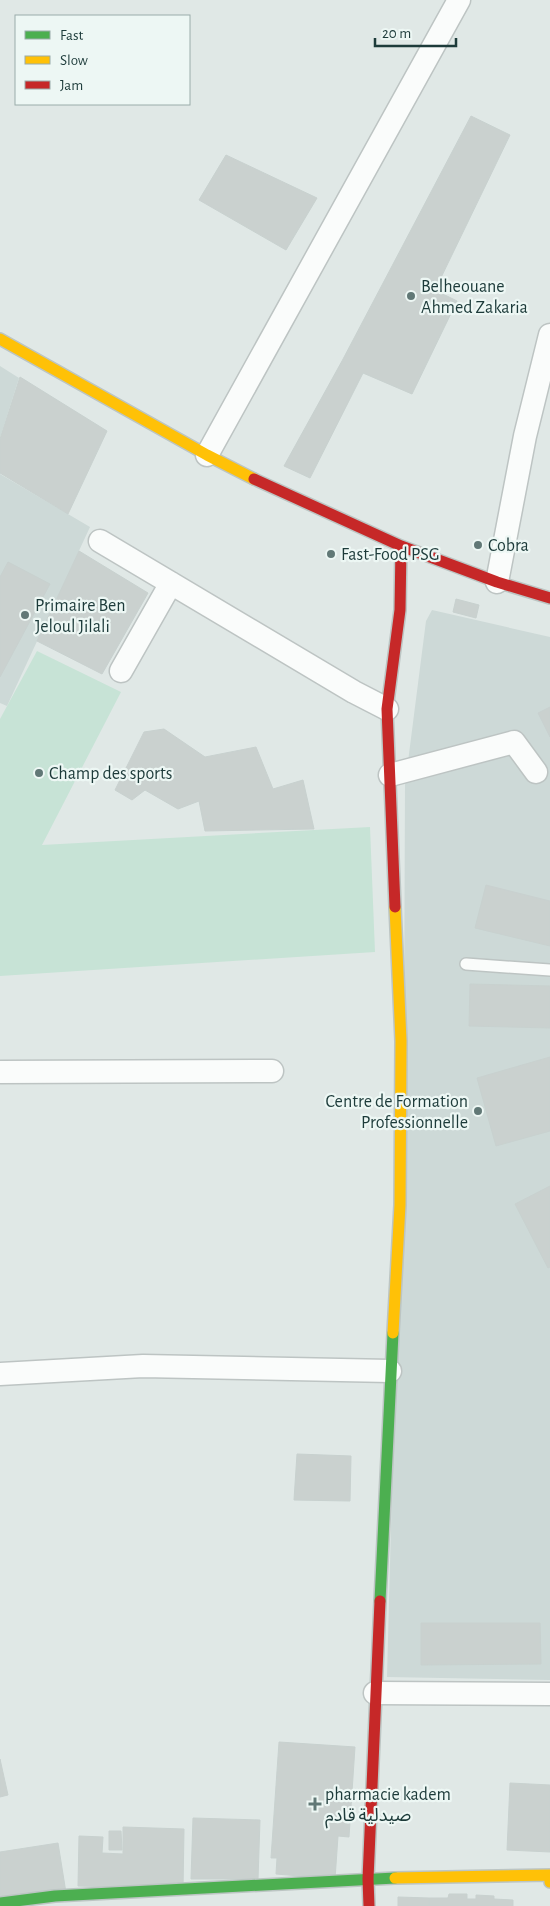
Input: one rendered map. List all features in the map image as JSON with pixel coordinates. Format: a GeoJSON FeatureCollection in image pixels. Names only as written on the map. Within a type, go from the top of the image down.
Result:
{"type":"FeatureCollection","features":[{"type":"Feature","properties":{"kind":"street"},"geometry":{"type":"LineString","coordinates":[[207,455],[459,0]]}},
{"type":"Feature","properties":{"kind":"street"},"geometry":{"type":"LineString","coordinates":[[497,582],[524,436],[550,335]]}},
{"type":"Feature","properties":{"kind":"street"},"geometry":{"type":"LineString","coordinates":[[0,339],[207,455],[401,546],[497,582],[550,598]]}},
{"type":"Feature","properties":{"kind":"street"},"geometry":{"type":"LineString","coordinates":[[100,541],[354,692],[387,709]]}},
{"type":"Feature","properties":{"kind":"street"},"geometry":{"type":"LineString","coordinates":[[369,1906],[368,1880],[375,1693],[400,1205],[401,1041],[387,709],[400,610],[401,546]]}},
{"type":"Feature","properties":{"kind":"street"},"geometry":{"type":"LineString","coordinates":[[121,670],[171,583]]}},
{"type":"Feature","properties":{"kind":"street"},"geometry":{"type":"LineString","coordinates":[[390,775],[514,742],[536,772]]}},
{"type":"Feature","properties":{"kind":"street"},"geometry":{"type":"LineString","coordinates":[[0,1072],[272,1071]]}},
{"type":"Feature","properties":{"kind":"street"},"geometry":{"type":"LineString","coordinates":[[0,1374],[143,1366],[390,1371]]}},
{"type":"Feature","properties":{"kind":"street"},"geometry":{"type":"LineString","coordinates":[[375,1693],[550,1694]]}},
{"type":"Feature","properties":{"kind":"street"},"geometry":{"type":"LineString","coordinates":[[0,1903],[368,1880],[550,1876],[550,1882]]}},
{"type":"Feature","properties":{"kind":"lane"},"geometry":{"type":"LineString","coordinates":[[466,964],[550,970]]}},
{"type":"Feature","properties":{"kind":"shaded area"},"geometry":{"type":"Polygon","coordinates":[[[0,366],[19,378],[0,438],[0,366]]]}},
{"type":"Feature","properties":{"kind":"shaded area","name":"Primaire Ben Jeloul Jilali"},"geometry":{"type":"Polygon","coordinates":[[[0,474],[90,527],[7,706],[0,703],[0,474]]]}},
{"type":"Feature","properties":{"kind":"shaded area","name":"Centre de Formation Professionnelle"},"geometry":{"type":"Polygon","coordinates":[[[432,610],[550,637],[550,1680],[387,1677],[404,1035],[405,785],[426,621],[432,610]]]}},
{"type":"Feature","properties":{"kind":"green space","name":"Champ des sports"},"geometry":{"type":"Polygon","coordinates":[[[37,651],[121,692],[42,845],[370,827],[375,952],[0,976],[0,719],[37,651]]]}},
{"type":"Feature","properties":{"kind":"building","name":"Belheouane Ahmed Zakaria"},"geometry":{"type":"Polygon","coordinates":[[[471,116],[510,135],[435,290],[457,301],[412,394],[363,373],[310,478],[284,466],[342,361],[471,116]]]}},
{"type":"Feature","properties":{"kind":"building"},"geometry":{"type":"Polygon","coordinates":[[[226,155],[317,198],[286,250],[199,200],[226,155]]]}},
{"type":"Feature","properties":{"kind":"building"},"geometry":{"type":"Polygon","coordinates":[[[20,377],[107,431],[68,514],[0,473],[0,439],[20,377]]]}},
{"type":"Feature","properties":{"kind":"building"},"geometry":{"type":"Polygon","coordinates":[[[79,551],[148,593],[102,674],[37,641],[79,551]]]}},
{"type":"Feature","properties":{"kind":"building"},"geometry":{"type":"Polygon","coordinates":[[[8,562],[50,584],[0,677],[0,577],[8,562]]]}},
{"type":"Feature","properties":{"kind":"building"},"geometry":{"type":"Polygon","coordinates":[[[456,599],[479,605],[476,618],[453,612],[456,599]]]}},
{"type":"Feature","properties":{"kind":"building"},"geometry":{"type":"Polygon","coordinates":[[[550,707],[550,737],[538,713],[550,707]]]}},
{"type":"Feature","properties":{"kind":"building"},"geometry":{"type":"Polygon","coordinates":[[[164,729],[205,757],[256,747],[273,789],[303,780],[314,829],[205,831],[199,801],[178,809],[145,790],[132,800],[115,790],[144,732],[164,729]]]}},
{"type":"Feature","properties":{"kind":"building"},"geometry":{"type":"Polygon","coordinates":[[[486,885],[550,901],[550,946],[475,928],[486,885]]]}},
{"type":"Feature","properties":{"kind":"building"},"geometry":{"type":"Polygon","coordinates":[[[470,984],[550,986],[550,1028],[469,1026],[470,984]]]}},
{"type":"Feature","properties":{"kind":"building"},"geometry":{"type":"Polygon","coordinates":[[[550,1057],[550,1131],[496,1146],[477,1078],[550,1057]]]}},
{"type":"Feature","properties":{"kind":"building"},"geometry":{"type":"Polygon","coordinates":[[[550,1186],[550,1267],[548,1268],[515,1204],[550,1186]]]}},
{"type":"Feature","properties":{"kind":"building"},"geometry":{"type":"Polygon","coordinates":[[[297,1454],[351,1456],[350,1501],[294,1500],[297,1454]]]}},
{"type":"Feature","properties":{"kind":"building"},"geometry":{"type":"Polygon","coordinates":[[[421,1623],[540,1623],[541,1664],[421,1665],[421,1623]]]}},
{"type":"Feature","properties":{"kind":"building"},"geometry":{"type":"Polygon","coordinates":[[[279,1742],[355,1747],[349,1837],[338,1836],[335,1879],[276,1874],[277,1858],[271,1858],[279,1742]]]}},
{"type":"Feature","properties":{"kind":"building"},"geometry":{"type":"Polygon","coordinates":[[[0,1759],[8,1795],[0,1797],[0,1759]]]}},
{"type":"Feature","properties":{"kind":"building"},"geometry":{"type":"Polygon","coordinates":[[[510,1783],[550,1785],[550,1852],[507,1850],[510,1783]]]}},
{"type":"Feature","properties":{"kind":"building"},"geometry":{"type":"Polygon","coordinates":[[[193,1818],[260,1820],[258,1879],[191,1879],[193,1818]]]}},
{"type":"Feature","properties":{"kind":"building"},"geometry":{"type":"Polygon","coordinates":[[[123,1827],[184,1829],[183,1889],[78,1886],[79,1836],[103,1837],[102,1853],[123,1854],[123,1827]]]}},
{"type":"Feature","properties":{"kind":"building"},"geometry":{"type":"Polygon","coordinates":[[[109,1831],[121,1831],[122,1850],[109,1850],[109,1831]]]}},
{"type":"Feature","properties":{"kind":"building"},"geometry":{"type":"Polygon","coordinates":[[[58,1843],[67,1899],[0,1906],[0,1852],[58,1843]]]}},
{"type":"Feature","properties":{"kind":"building"},"geometry":{"type":"Polygon","coordinates":[[[449,1894],[467,1894],[467,1899],[476,1899],[476,1895],[494,1896],[494,1899],[513,1900],[513,1906],[429,1906],[429,1898],[448,1898],[449,1894]]]}},
{"type":"Feature","properties":{"kind":"building"},"geometry":{"type":"Polygon","coordinates":[[[398,1897],[429,1898],[429,1906],[398,1906],[398,1897]]]}},
{"type":"Feature","properties":{"kind":"traffic: fast"},"geometry":{"type":"LineString","coordinates":[[380,1601],[393,1333]]}},
{"type":"Feature","properties":{"kind":"traffic: fast"},"geometry":{"type":"LineString","coordinates":[[0,1903],[55,1896],[395,1878]]}},
{"type":"Feature","properties":{"kind":"traffic: slow"},"geometry":{"type":"LineString","coordinates":[[0,339],[207,455],[254,479]]}},
{"type":"Feature","properties":{"kind":"traffic: slow"},"geometry":{"type":"LineString","coordinates":[[393,1333],[400,1205],[401,1041],[395,907]]}},
{"type":"Feature","properties":{"kind":"traffic: slow"},"geometry":{"type":"LineString","coordinates":[[395,1878],[550,1875],[550,1882]]}},
{"type":"Feature","properties":{"kind":"traffic: jam"},"geometry":{"type":"LineString","coordinates":[[254,479],[401,546],[497,582],[550,598]]}},
{"type":"Feature","properties":{"kind":"traffic: jam"},"geometry":{"type":"LineString","coordinates":[[395,907],[387,709],[400,610],[401,546]]}},
{"type":"Feature","properties":{"kind":"traffic: jam"},"geometry":{"type":"LineString","coordinates":[[369,1906],[368,1879],[380,1601]]}},
{"type":"Feature","properties":{"kind":"place","name":"Belheouane Ahmed Zakaria"},"geometry":{"type":"Point","coordinates":[411,296]}},
{"type":"Feature","properties":{"kind":"place","name":"Cobra"},"geometry":{"type":"Point","coordinates":[478,545]}},
{"type":"Feature","properties":{"kind":"place","name":"Fast-Food PSG"},"geometry":{"type":"Point","coordinates":[331,554]}},
{"type":"Feature","properties":{"kind":"place","name":"Primaire Ben Jeloul Jilali"},"geometry":{"type":"Point","coordinates":[25,615]}},
{"type":"Feature","properties":{"kind":"place","name":"Champ des sports"},"geometry":{"type":"Point","coordinates":[39,773]}},
{"type":"Feature","properties":{"kind":"place","name":"Centre de Formation Professionnelle"},"geometry":{"type":"Point","coordinates":[478,1111]}},
{"type":"Feature","properties":{"kind":"place","name":"pharmacie kadem صيدلية قادم"},"geometry":{"type":"Point","coordinates":[315,1804]}}]}
